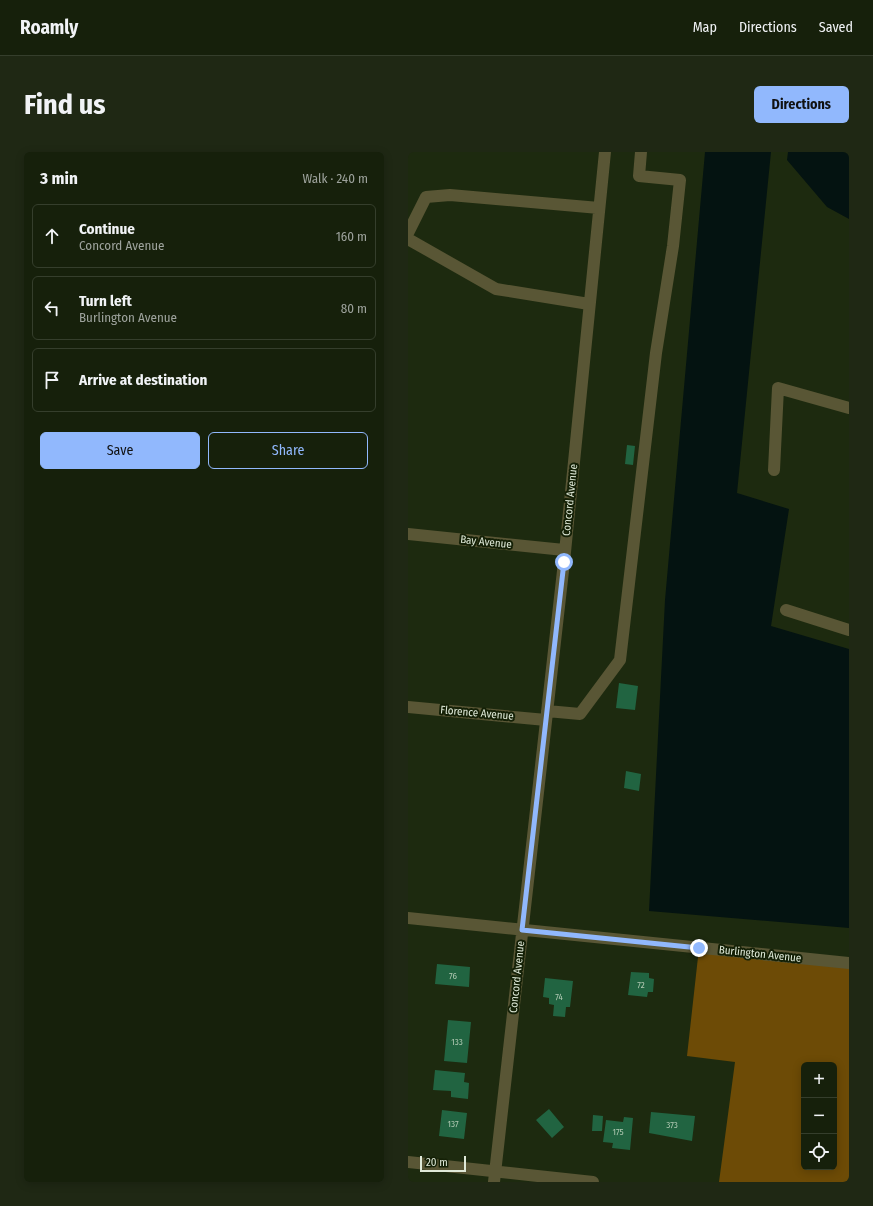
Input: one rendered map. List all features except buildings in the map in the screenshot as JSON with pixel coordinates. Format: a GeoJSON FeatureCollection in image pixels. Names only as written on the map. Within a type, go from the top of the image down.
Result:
{"type":"FeatureCollection","features":[{"type":"Feature","properties":{"kind":"street","name":"Concord Avenue"},"geometry":{"type":"LineString","coordinates":[[495,1177],[547,716],[605,152]]}},
{"type":"Feature","properties":{"kind":"street","name":"Florence Avenue"},"geometry":{"type":"LineString","coordinates":[[408,707],[547,716],[580,714],[620,660],[656,353],[673,246],[680,180],[639,176],[641,152]]}},
{"type":"Feature","properties":{"kind":"street"},"geometry":{"type":"LineString","coordinates":[[408,233],[426,197],[450,195],[600,208]]}},
{"type":"Feature","properties":{"kind":"street"},"geometry":{"type":"LineString","coordinates":[[408,239],[496,289],[589,304]]}},
{"type":"Feature","properties":{"kind":"street"},"geometry":{"type":"LineString","coordinates":[[774,470],[778,388],[849,408]]}},
{"type":"Feature","properties":{"kind":"street","name":"Bay Avenue"},"geometry":{"type":"LineString","coordinates":[[408,534],[564,550]]}},
{"type":"Feature","properties":{"kind":"street"},"geometry":{"type":"LineString","coordinates":[[786,610],[849,630]]}},
{"type":"Feature","properties":{"kind":"street","name":"Burlington Avenue"},"geometry":{"type":"LineString","coordinates":[[408,918],[849,963]]}},
{"type":"Feature","properties":{"kind":"street"},"geometry":{"type":"LineString","coordinates":[[408,1162],[495,1177],[593,1182]]}},
{"type":"Feature","properties":{"kind":"shaded area"},"geometry":{"type":"Polygon","coordinates":[[[705,152],[771,152],[737,493],[789,509],[771,626],[849,649],[849,928],[649,911],[665,600],[705,152]]]}},
{"type":"Feature","properties":{"kind":"shaded area"},"geometry":{"type":"Polygon","coordinates":[[[788,152],[849,152],[849,219],[827,207],[787,160],[788,152]]]}},
{"type":"Feature","properties":{"kind":"shaded area"},"geometry":{"type":"Polygon","coordinates":[[[699,948],[849,963],[849,1182],[719,1182],[735,1062],[687,1056],[699,948]]]}},
{"type":"Feature","properties":{"kind":"route"},"geometry":{"type":"LineString","coordinates":[[564,562],[522,930],[699,948]]}}]}
